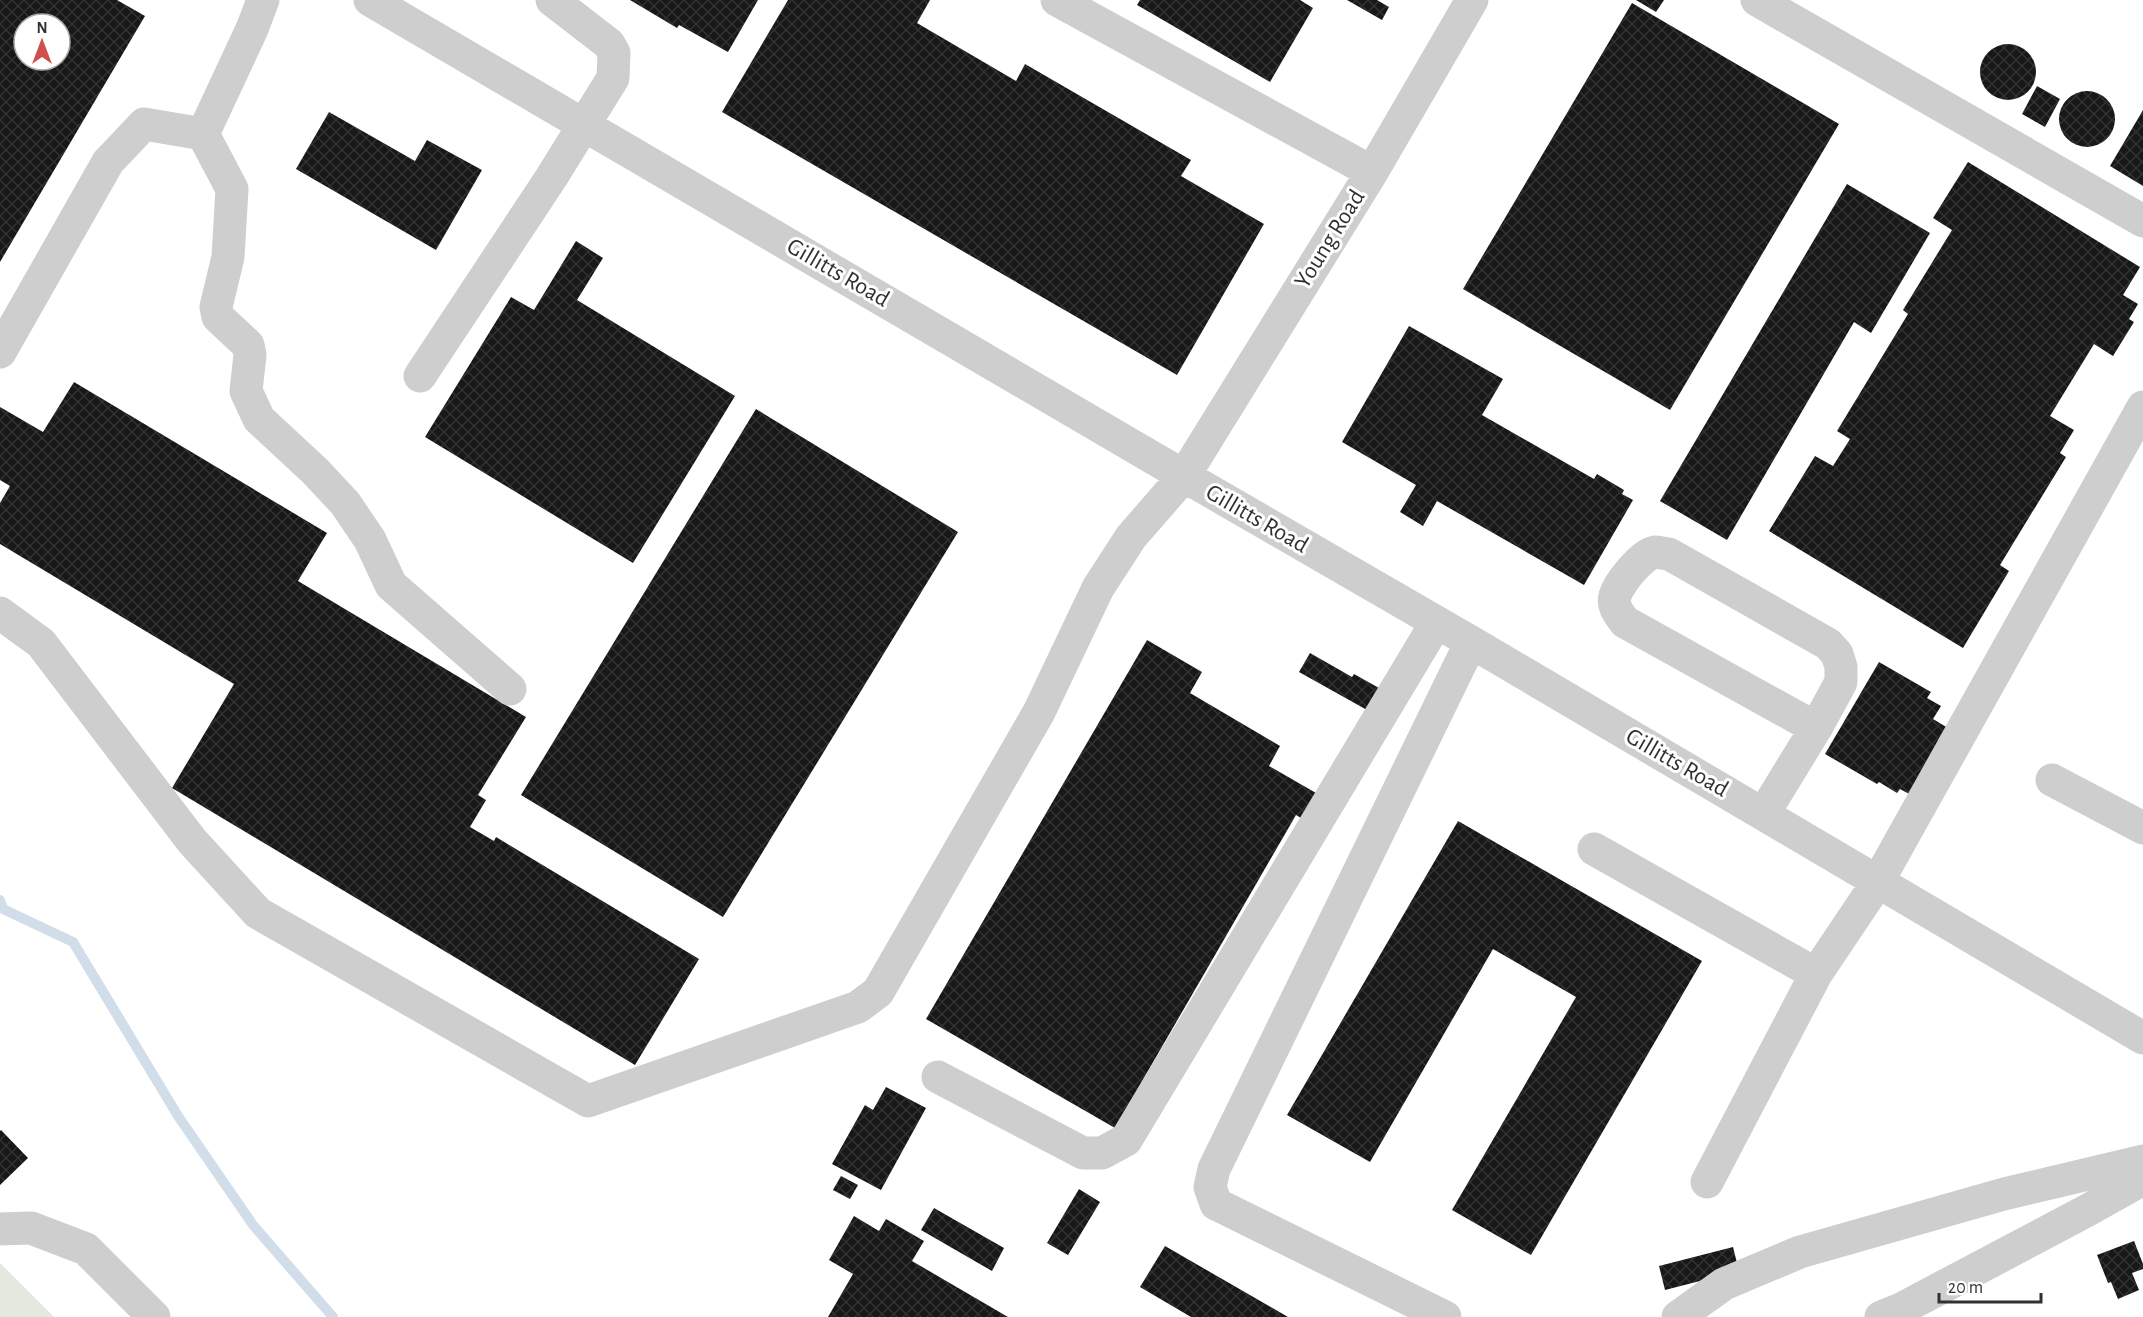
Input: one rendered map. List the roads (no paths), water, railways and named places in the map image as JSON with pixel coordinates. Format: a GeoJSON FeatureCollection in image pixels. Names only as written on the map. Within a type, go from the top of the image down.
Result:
{"type":"FeatureCollection","features":[{"type":"Feature","properties":{"kind":"lane"},"geometry":{"type":"LineString","coordinates":[[203,134],[252,29],[263,0]]}},
{"type":"Feature","properties":{"kind":"lane","name":"Gillitts Road"},"geometry":{"type":"LineString","coordinates":[[370,0],[1764,813],[1877,883],[2143,1038]]}},
{"type":"Feature","properties":{"kind":"lane"},"geometry":{"type":"LineString","coordinates":[[420,376],[585,125],[613,78],[614,53],[609,44],[552,0]]}},
{"type":"Feature","properties":{"kind":"lane"},"geometry":{"type":"LineString","coordinates":[[1057,0],[1372,172]]}},
{"type":"Feature","properties":{"kind":"lane","name":"Young Road"},"geometry":{"type":"LineString","coordinates":[[0,613],[41,643],[192,841],[258,913],[588,1101],[858,1007],[878,992],[1039,712],[1098,588],[1131,537],[1184,476],[1372,172],[1472,0]]}},
{"type":"Feature","properties":{"kind":"lane"},"geometry":{"type":"LineString","coordinates":[[1757,0],[2143,221]]}},
{"type":"Feature","properties":{"kind":"lane"},"geometry":{"type":"LineString","coordinates":[[0,352],[108,162],[144,124],[203,134]]}},
{"type":"Feature","properties":{"kind":"lane"},"geometry":{"type":"LineString","coordinates":[[203,134],[232,189],[228,257],[216,307],[219,317],[248,345],[250,355],[246,391],[259,419],[315,471],[345,503],[370,540],[391,585],[510,689]]}},
{"type":"Feature","properties":{"kind":"lane"},"geometry":{"type":"LineString","coordinates":[[1707,1182],[1816,975],[1877,883],[2143,407]]}},
{"type":"Feature","properties":{"kind":"lane"},"geometry":{"type":"LineString","coordinates":[[1764,813],[1816,728],[1840,682],[1841,667],[1837,654],[1828,644],[1669,554],[1653,552],[1642,559],[1622,582],[1614,597],[1616,610],[1625,622],[1816,728]]}},
{"type":"Feature","properties":{"kind":"lane"},"geometry":{"type":"LineString","coordinates":[[938,1077],[1083,1153],[1102,1153],[1126,1140],[1436,623]]}},
{"type":"Feature","properties":{"kind":"lane"},"geometry":{"type":"LineString","coordinates":[[1445,1317],[1216,1204],[1210,1187],[1214,1168],[1471,642]]}},
{"type":"Feature","properties":{"kind":"lane"},"geometry":{"type":"LineString","coordinates":[[2052,780],[2143,828]]}},
{"type":"Feature","properties":{"kind":"lane"},"geometry":{"type":"LineString","coordinates":[[1594,849],[1816,975]]}},
{"type":"Feature","properties":{"kind":"lane"},"geometry":{"type":"LineString","coordinates":[[1678,1317],[1724,1284],[1800,1252],[2004,1194],[2143,1161]]}},
{"type":"Feature","properties":{"kind":"lane"},"geometry":{"type":"LineString","coordinates":[[1881,1317],[2078,1216],[2143,1179]]}},
{"type":"Feature","properties":{"kind":"lane"},"geometry":{"type":"LineString","coordinates":[[0,1229],[31,1228],[87,1249],[154,1317]]}},
{"type":"Feature","properties":{"kind":"waterway"},"geometry":{"type":"LineString","coordinates":[[0,900],[3,909],[73,942],[178,1116],[253,1225],[333,1317]]}}]}
